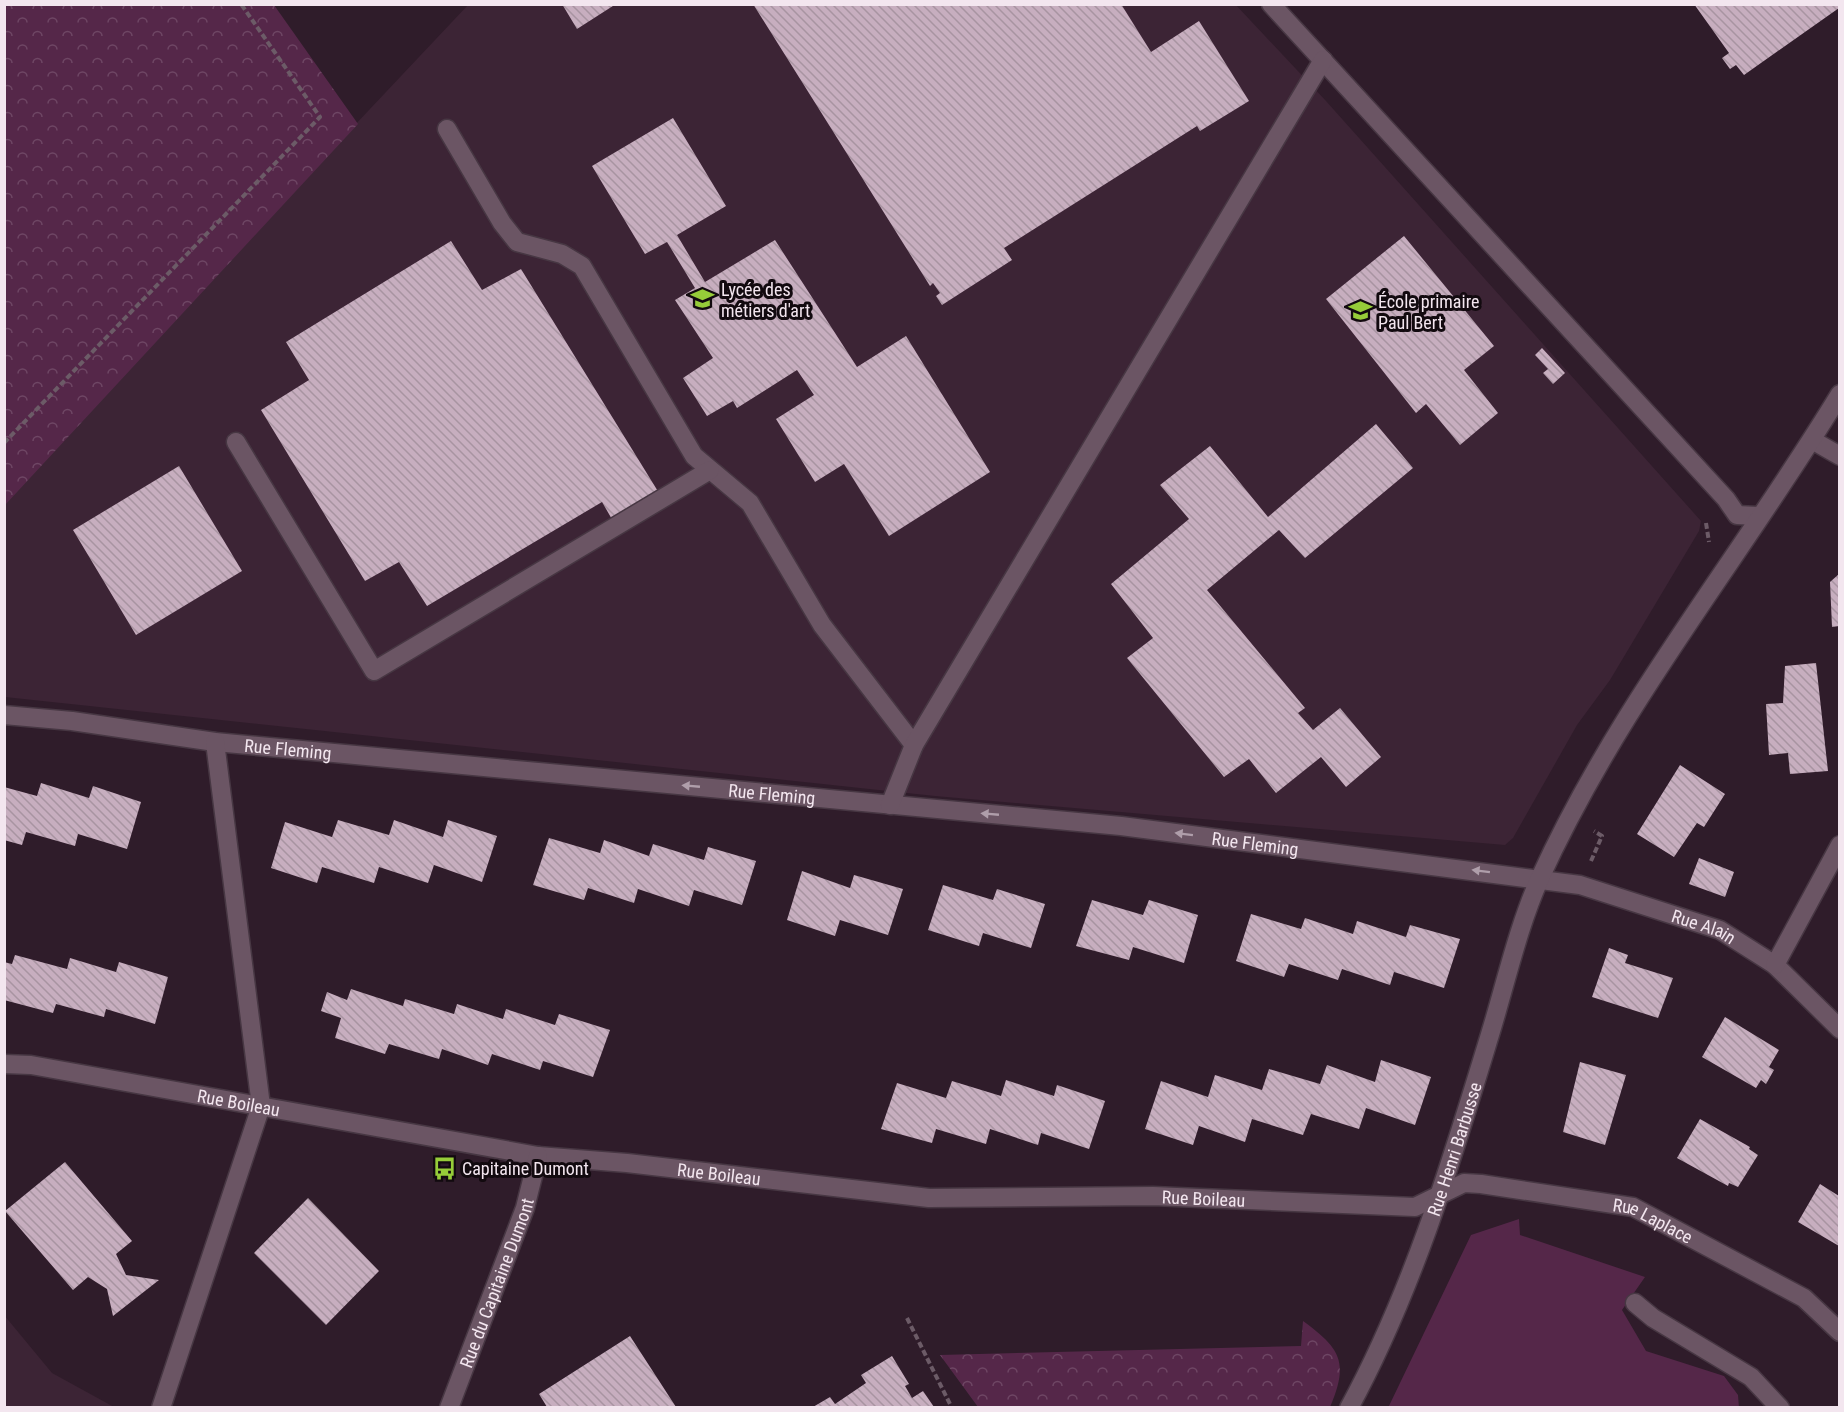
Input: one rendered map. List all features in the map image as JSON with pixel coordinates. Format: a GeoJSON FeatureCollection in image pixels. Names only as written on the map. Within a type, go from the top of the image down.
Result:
{"type":"FeatureCollection","features":[{"type":"Feature","properties":{"kind":"street"},"geometry":{"type":"LineString","coordinates":[[1271,4],[1726,499],[1737,515],[1758,516]]}},
{"type":"Feature","properties":{"kind":"street"},"geometry":{"type":"LineString","coordinates":[[890,805],[914,745],[1323,60]]}},
{"type":"Feature","properties":{"kind":"street"},"geometry":{"type":"LineString","coordinates":[[447,129],[502,223],[517,242],[562,254],[582,266],[694,456],[750,503],[822,625],[914,745]]}},
{"type":"Feature","properties":{"kind":"street"},"geometry":{"type":"LineString","coordinates":[[1839,394],[1812,440],[1839,456]]}},
{"type":"Feature","properties":{"kind":"street","name":"Rue Henri Barbusse"},"geometry":{"type":"LineString","coordinates":[[1349,1407],[1378,1353],[1440,1195],[1539,882],[1570,816],[1640,695],[1758,516],[1812,440]]}},
{"type":"Feature","properties":{"kind":"street"},"geometry":{"type":"LineString","coordinates":[[236,442],[374,671],[711,470]]}},
{"type":"Feature","properties":{"kind":"street","name":"Rue Fleming"},"geometry":{"type":"LineString","coordinates":[[4,714],[72,721],[215,742],[1132,828],[1513,875],[1539,882]]}},
{"type":"Feature","properties":{"kind":"street"},"geometry":{"type":"LineString","coordinates":[[161,1407],[261,1106],[215,742]]}},
{"type":"Feature","properties":{"kind":"street"},"geometry":{"type":"LineString","coordinates":[[1775,965],[1839,845]]}},
{"type":"Feature","properties":{"kind":"street","name":"Rue Alain"},"geometry":{"type":"LineString","coordinates":[[1539,882],[1580,885],[1720,930],[1775,965],[1839,1029]]}},
{"type":"Feature","properties":{"kind":"street","name":"Rue Boileau"},"geometry":{"type":"LineString","coordinates":[[4,1064],[32,1065],[538,1156],[627,1163],[929,1198],[1153,1196],[1415,1207],[1440,1195]]}},
{"type":"Feature","properties":{"kind":"street","name":"Rue du Capitaine Dumont"},"geometry":{"type":"LineString","coordinates":[[449,1407],[525,1208],[538,1156]]}},
{"type":"Feature","properties":{"kind":"street","name":"Rue Laplace"},"geometry":{"type":"LineString","coordinates":[[1440,1195],[1464,1183],[1633,1207],[1804,1298],[1839,1332]]}},
{"type":"Feature","properties":{"kind":"street"},"geometry":{"type":"LineString","coordinates":[[1635,1303],[1653,1318],[1751,1377],[1780,1407]]}},
{"type":"Feature","properties":{"kind":"path"},"geometry":{"type":"LineString","coordinates":[[4,443],[321,117],[241,4]]}},
{"type":"Feature","properties":{"kind":"path"},"geometry":{"type":"LineString","coordinates":[[1704,518],[1708,528],[1709,544]]}},
{"type":"Feature","properties":{"kind":"path"},"geometry":{"type":"LineString","coordinates":[[1570,816],[1602,836],[1580,885]]}},
{"type":"Feature","properties":{"kind":"path"},"geometry":{"type":"LineString","coordinates":[[907,1318],[952,1407]]}},
{"type":"Feature","properties":{"kind":"shaded area","name":"Lycée des métiers d'art"},"geometry":{"type":"Polygon","coordinates":[[[1235,4],[1326,101],[1701,521],[1699,531],[1610,680],[1577,725],[1513,838],[1505,845],[935,796],[5,697],[4,497],[468,5],[1235,4]]]}},
{"type":"Feature","properties":{"kind":"shaded area"},"geometry":{"type":"Polygon","coordinates":[[[4,1315],[52,1373],[114,1407],[5,1407],[4,1315]]]}},
{"type":"Feature","properties":{"kind":"green space"},"geometry":{"type":"Polygon","coordinates":[[[5,4],[274,5],[358,124],[5,505],[5,4]]]}},
{"type":"Feature","properties":{"kind":"green space"},"geometry":{"type":"Polygon","coordinates":[[[1519,1219],[1520,1235],[1645,1277],[1622,1310],[1646,1351],[1724,1376],[1738,1395],[1739,1408],[1388,1408],[1471,1235],[1519,1219]]]}},
{"type":"Feature","properties":{"kind":"green space"},"geometry":{"type":"Polygon","coordinates":[[[1303,1321],[1326,1340],[1338,1358],[1339,1379],[1330,1407],[978,1407],[940,1355],[1301,1346],[1303,1321]]]}},
{"type":"Feature","properties":{"kind":"building"},"geometry":{"type":"Polygon","coordinates":[[[562,4],[616,4],[577,29],[562,4]]]}},
{"type":"Feature","properties":{"kind":"building"},"geometry":{"type":"Polygon","coordinates":[[[753,4],[1121,4],[1151,52],[1199,21],[1249,101],[1200,131],[1197,126],[1004,248],[1012,260],[942,305],[936,296],[940,293],[933,283],[930,286],[753,4]]]}},
{"type":"Feature","properties":{"kind":"building"},"geometry":{"type":"Polygon","coordinates":[[[1694,4],[1839,4],[1839,8],[1744,75],[1736,65],[1730,69],[1722,58],[1729,53],[1694,4]]]}},
{"type":"Feature","properties":{"kind":"building"},"geometry":{"type":"Polygon","coordinates":[[[673,118],[726,206],[677,235],[705,282],[775,240],[857,367],[906,336],[990,472],[889,536],[844,464],[815,482],[776,419],[814,395],[797,370],[737,408],[733,401],[707,416],[683,378],[713,358],[675,300],[695,288],[667,242],[645,254],[592,166],[673,118]]]}},
{"type":"Feature","properties":{"kind":"building"},"geometry":{"type":"Polygon","coordinates":[[[1404,236],[1494,346],[1464,370],[1498,413],[1460,445],[1426,404],[1416,413],[1326,299],[1404,236]]]}},
{"type":"Feature","properties":{"kind":"building"},"geometry":{"type":"Polygon","coordinates":[[[451,241],[482,290],[521,269],[659,493],[613,521],[602,502],[427,606],[399,562],[365,581],[261,410],[309,380],[286,342],[451,241]]]}},
{"type":"Feature","properties":{"kind":"building"},"geometry":{"type":"Polygon","coordinates":[[[1542,348],[1565,373],[1553,384],[1543,373],[1548,369],[1535,355],[1542,348]]]}},
{"type":"Feature","properties":{"kind":"building"},"geometry":{"type":"Polygon","coordinates":[[[1376,424],[1413,468],[1305,558],[1279,530],[1207,590],[1305,708],[1298,713],[1313,730],[1340,708],[1381,757],[1346,787],[1321,757],[1276,793],[1249,759],[1224,777],[1127,658],[1153,638],[1111,584],[1189,519],[1160,485],[1210,446],[1268,517],[1376,424]]]}},
{"type":"Feature","properties":{"kind":"building"},"geometry":{"type":"Polygon","coordinates":[[[179,466],[242,571],[136,635],[73,530],[179,466]]]}},
{"type":"Feature","properties":{"kind":"building"},"geometry":{"type":"Polygon","coordinates":[[[1839,574],[1839,626],[1832,627],[1830,582],[1839,574]]]}},
{"type":"Feature","properties":{"kind":"building"},"geometry":{"type":"Polygon","coordinates":[[[1816,663],[1828,771],[1790,774],[1788,753],[1769,755],[1766,704],[1783,703],[1785,666],[1816,663]]]}},
{"type":"Feature","properties":{"kind":"building"},"geometry":{"type":"Polygon","coordinates":[[[1680,765],[1725,794],[1704,827],[1697,823],[1674,857],[1637,834],[1680,765]]]}},
{"type":"Feature","properties":{"kind":"building"},"geometry":{"type":"Polygon","coordinates":[[[41,783],[89,798],[93,786],[141,802],[127,849],[78,834],[75,846],[26,832],[22,845],[4,840],[4,787],[37,796],[41,783]]]}},
{"type":"Feature","properties":{"kind":"building"},"geometry":{"type":"Polygon","coordinates":[[[338,820],[389,835],[394,820],[443,837],[448,820],[497,836],[482,882],[434,865],[428,883],[379,867],[374,883],[322,867],[317,883],[271,868],[285,822],[332,837],[338,820]]]}},
{"type":"Feature","properties":{"kind":"building"},"geometry":{"type":"Polygon","coordinates":[[[549,838],[600,853],[604,840],[649,856],[653,844],[704,860],[708,847],[756,861],[742,905],[694,890],[689,906],[638,889],[634,903],[588,888],[584,900],[533,885],[549,838]]]}},
{"type":"Feature","properties":{"kind":"building"},"geometry":{"type":"Polygon","coordinates":[[[1699,858],[1734,872],[1725,897],[1689,884],[1699,858]]]}},
{"type":"Feature","properties":{"kind":"building"},"geometry":{"type":"Polygon","coordinates":[[[802,871],[850,888],[854,875],[903,889],[888,935],[840,920],[835,936],[787,920],[802,871]]]}},
{"type":"Feature","properties":{"kind":"building"},"geometry":{"type":"Polygon","coordinates":[[[943,885],[993,900],[997,889],[1045,904],[1031,948],[983,933],[979,946],[928,930],[943,885]]]}},
{"type":"Feature","properties":{"kind":"building"},"geometry":{"type":"Polygon","coordinates":[[[1092,900],[1143,915],[1149,900],[1198,915],[1184,963],[1133,947],[1129,960],[1076,946],[1092,900]]]}},
{"type":"Feature","properties":{"kind":"building"},"geometry":{"type":"Polygon","coordinates":[[[1251,914],[1301,929],[1305,918],[1353,934],[1357,921],[1406,937],[1410,925],[1460,939],[1444,988],[1394,972],[1390,985],[1342,969],[1338,980],[1289,964],[1284,977],[1236,961],[1251,914]]]}},
{"type":"Feature","properties":{"kind":"building"},"geometry":{"type":"Polygon","coordinates":[[[1609,948],[1628,955],[1625,963],[1673,978],[1658,1018],[1592,997],[1609,948]]]}},
{"type":"Feature","properties":{"kind":"building"},"geometry":{"type":"Polygon","coordinates":[[[15,955],[67,969],[70,958],[116,972],[119,962],[168,977],[155,1024],[106,1009],[104,1017],[56,1004],[53,1013],[4,1000],[4,962],[12,964],[15,955]]]}},
{"type":"Feature","properties":{"kind":"building"},"geometry":{"type":"Polygon","coordinates":[[[351,989],[403,1006],[405,999],[454,1014],[457,1004],[503,1019],[506,1009],[555,1025],[559,1014],[610,1030],[593,1077],[543,1061],[540,1070],[492,1054],[488,1065],[442,1049],[439,1059],[389,1044],[385,1054],[335,1038],[341,1018],[321,1011],[327,992],[347,1000],[351,989]]]}},
{"type":"Feature","properties":{"kind":"building"},"geometry":{"type":"Polygon","coordinates":[[[1725,1017],[1779,1050],[1769,1067],[1774,1070],[1766,1084],[1761,1080],[1756,1088],[1702,1057],[1725,1017]]]}},
{"type":"Feature","properties":{"kind":"building"},"geometry":{"type":"Polygon","coordinates":[[[1381,1060],[1431,1077],[1415,1125],[1366,1108],[1359,1129],[1311,1114],[1303,1135],[1252,1119],[1245,1142],[1199,1126],[1193,1145],[1145,1129],[1161,1081],[1208,1097],[1215,1075],[1262,1090],[1269,1069],[1320,1084],[1327,1065],[1375,1082],[1381,1060]]]}},
{"type":"Feature","properties":{"kind":"building"},"geometry":{"type":"Polygon","coordinates":[[[1580,1062],[1626,1075],[1605,1145],[1563,1132],[1580,1062]]]}},
{"type":"Feature","properties":{"kind":"building"},"geometry":{"type":"Polygon","coordinates":[[[1006,1080],[1054,1096],[1057,1085],[1105,1101],[1089,1149],[1041,1133],[1038,1145],[990,1129],[986,1144],[936,1129],[932,1143],[881,1129],[897,1083],[946,1098],[952,1081],[1001,1096],[1006,1080]]]}},
{"type":"Feature","properties":{"kind":"building"},"geometry":{"type":"Polygon","coordinates":[[[1700,1119],[1750,1147],[1749,1149],[1758,1155],[1738,1187],[1729,1183],[1728,1186],[1677,1158],[1700,1119]]]}},
{"type":"Feature","properties":{"kind":"building"},"geometry":{"type":"Polygon","coordinates":[[[65,1162],[132,1241],[116,1254],[126,1275],[159,1280],[113,1316],[107,1289],[88,1277],[73,1290],[5,1211],[65,1162]]]}},
{"type":"Feature","properties":{"kind":"building"},"geometry":{"type":"Polygon","coordinates":[[[1820,1184],[1839,1196],[1839,1246],[1798,1222],[1820,1184]]]}},
{"type":"Feature","properties":{"kind":"building"},"geometry":{"type":"Polygon","coordinates":[[[308,1198],[379,1271],[326,1325],[254,1253],[308,1198]]]}},
{"type":"Feature","properties":{"kind":"building"},"geometry":{"type":"Polygon","coordinates":[[[630,1336],[676,1407],[547,1407],[539,1394],[630,1336]]]}},
{"type":"Feature","properties":{"kind":"building"},"geometry":{"type":"Polygon","coordinates":[[[892,1356],[909,1384],[905,1386],[912,1398],[923,1391],[934,1407],[813,1407],[830,1397],[835,1404],[866,1383],[861,1375],[892,1356]]]}},
{"type":"Feature","properties":{"kind":"place","name":"Lycée des métiers d'art"},"geometry":{"type":"Point","coordinates":[703,299]}},
{"type":"Feature","properties":{"kind":"place","name":"École primaire Paul Bert"},"geometry":{"type":"Point","coordinates":[1360,311]}},
{"type":"Feature","properties":{"kind":"place","name":"Capitaine Dumont"},"geometry":{"type":"Point","coordinates":[444,1168]}}]}
